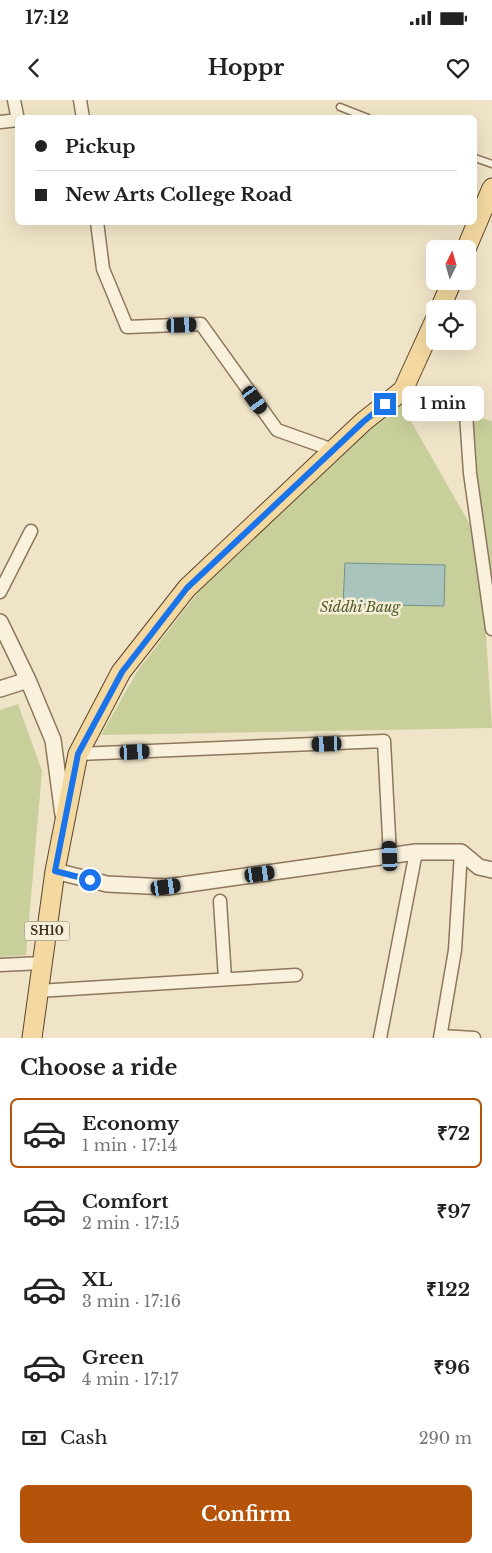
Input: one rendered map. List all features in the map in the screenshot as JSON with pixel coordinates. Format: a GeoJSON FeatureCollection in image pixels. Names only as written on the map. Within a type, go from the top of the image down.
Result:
{"type":"FeatureCollection","features":[{"type":"Feature","properties":{"kind":"main road"},"geometry":{"type":"LineString","coordinates":[[477,223],[492,188]]}},
{"type":"Feature","properties":{"kind":"main road"},"geometry":{"type":"LineString","coordinates":[[470,240],[476,225]]}},
{"type":"Feature","properties":{"kind":"main road","name":"SH10"},"geometry":{"type":"LineString","coordinates":[[32,1038],[55,871],[78,754],[122,672],[187,588],[363,422],[403,390],[426,340]]}},
{"type":"Feature","properties":{"kind":"street"},"geometry":{"type":"LineString","coordinates":[[14,100],[17,115]]}},
{"type":"Feature","properties":{"kind":"street"},"geometry":{"type":"LineString","coordinates":[[80,100],[82,115]]}},
{"type":"Feature","properties":{"kind":"street"},"geometry":{"type":"LineString","coordinates":[[0,122],[15,120]]}},
{"type":"Feature","properties":{"kind":"street"},"geometry":{"type":"LineString","coordinates":[[97,225],[103,269],[127,327],[201,324],[277,430],[333,450]]}},
{"type":"Feature","properties":{"kind":"street"},"geometry":{"type":"LineString","coordinates":[[403,390],[456,404],[466,414],[470,473],[492,629]]}},
{"type":"Feature","properties":{"kind":"street"},"geometry":{"type":"LineString","coordinates":[[0,592],[31,531]]}},
{"type":"Feature","properties":{"kind":"street"},"geometry":{"type":"LineString","coordinates":[[0,622],[28,680],[53,740],[64,824]]}},
{"type":"Feature","properties":{"kind":"street"},"geometry":{"type":"LineString","coordinates":[[0,689],[28,680]]}},
{"type":"Feature","properties":{"kind":"street"},"geometry":{"type":"LineString","coordinates":[[78,754],[384,741],[390,856]]}},
{"type":"Feature","properties":{"kind":"street"},"geometry":{"type":"LineString","coordinates":[[380,1038],[416,852]]}},
{"type":"Feature","properties":{"kind":"street"},"geometry":{"type":"LineString","coordinates":[[55,871],[107,884],[166,887],[416,852],[462,852],[479,867],[492,870]]}},
{"type":"Feature","properties":{"kind":"street"},"geometry":{"type":"LineString","coordinates":[[462,852],[455,950],[440,1037],[474,1038]]}},
{"type":"Feature","properties":{"kind":"street"},"geometry":{"type":"LineString","coordinates":[[220,901],[225,979]]}},
{"type":"Feature","properties":{"kind":"street"},"geometry":{"type":"LineString","coordinates":[[0,965],[42,963]]}},
{"type":"Feature","properties":{"kind":"street"},"geometry":{"type":"LineString","coordinates":[[38,991],[296,974]]}},
{"type":"Feature","properties":{"kind":"lane"},"geometry":{"type":"LineString","coordinates":[[340,107],[360,115]]}},
{"type":"Feature","properties":{"kind":"lane"},"geometry":{"type":"LineString","coordinates":[[477,159],[492,164]]}},
{"type":"Feature","properties":{"kind":"green space","name":"Siddhi Baug"},"geometry":{"type":"Polygon","coordinates":[[[396,395],[480,542],[492,728],[101,735],[138,670],[206,582],[238,554],[396,395]]]}},
{"type":"Feature","properties":{"kind":"green space"},"geometry":{"type":"Polygon","coordinates":[[[466,414],[492,421],[492,626],[466,414]]]}},
{"type":"Feature","properties":{"kind":"green space"},"geometry":{"type":"Polygon","coordinates":[[[18,704],[42,771],[26,955],[0,957],[0,710],[18,704]]]}},
{"type":"Feature","properties":{"kind":"water"},"geometry":{"type":"Polygon","coordinates":[[[345,563],[445,565],[444,606],[343,604],[345,563]]]}},
{"type":"Feature","properties":{"kind":"route"},"geometry":{"type":"LineString","coordinates":[[90,880],[55,871],[78,754],[122,672],[187,588],[363,422],[385,404]]}}]}
